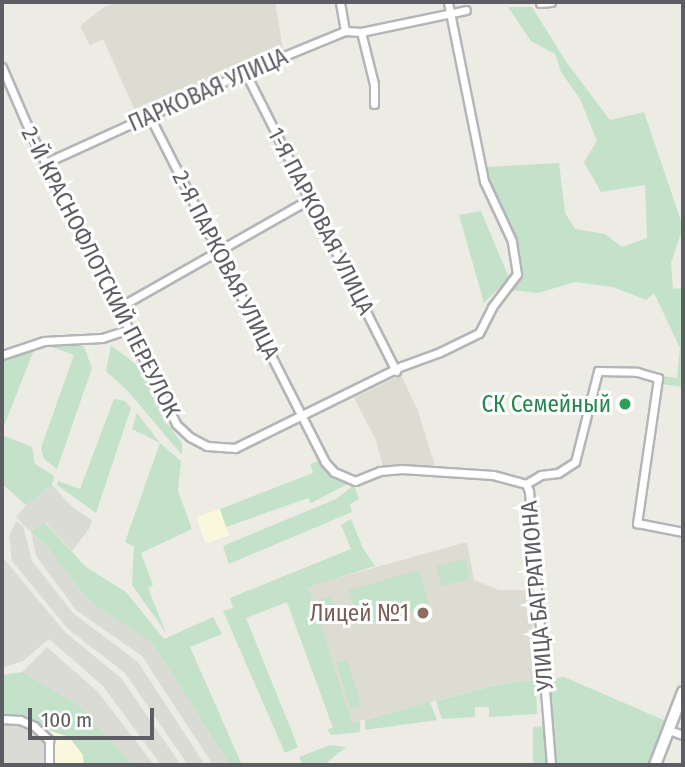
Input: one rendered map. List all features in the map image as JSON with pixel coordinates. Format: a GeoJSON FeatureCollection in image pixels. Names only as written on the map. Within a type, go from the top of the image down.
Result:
{"type":"FeatureCollection","features":[{"type":"Feature","properties":{"kind":"street"},"geometry":{"type":"LineString","coordinates":[[340,2],[345,31],[361,32],[466,10]]}},
{"type":"Feature","properties":{"kind":"street"},"geometry":{"type":"LineString","coordinates":[[302,416],[396,371],[401,366],[440,352],[479,333],[492,307],[517,274],[512,241],[484,181],[448,2]]}},
{"type":"Feature","properties":{"kind":"street"},"geometry":{"type":"LineString","coordinates":[[540,3],[551,2]]}},
{"type":"Feature","properties":{"kind":"street","name":"ПАРКОВАЯ УЛИЦА"},"geometry":{"type":"LineString","coordinates":[[45,163],[246,72],[345,31]]}},
{"type":"Feature","properties":{"kind":"street"},"geometry":{"type":"LineString","coordinates":[[361,32],[374,84],[374,104]]}},
{"type":"Feature","properties":{"kind":"street","name":"2-Й КРАСНОФЛОТСКИЙ ПЕРЕУЛОК"},"geometry":{"type":"LineString","coordinates":[[2,67],[116,309],[176,424],[190,437],[207,446],[235,448],[302,416]]}},
{"type":"Feature","properties":{"kind":"street","name":"1-Я ПАРКОВАЯ УЛИЦА"},"geometry":{"type":"LineString","coordinates":[[246,72],[396,371]]}},
{"type":"Feature","properties":{"kind":"street","name":"2-Я ПАРКОВАЯ УЛИЦА"},"geometry":{"type":"LineString","coordinates":[[149,115],[302,416]]}},
{"type":"Feature","properties":{"kind":"street"},"geometry":{"type":"LineString","coordinates":[[116,309],[310,199]]}},
{"type":"Feature","properties":{"kind":"street"},"geometry":{"type":"LineString","coordinates":[[2,355],[44,341],[102,338],[127,330]]}},
{"type":"Feature","properties":{"kind":"street"},"geometry":{"type":"LineString","coordinates":[[526,484],[541,475],[558,473],[575,461],[598,371],[637,372],[658,378],[637,523],[683,532]]}},
{"type":"Feature","properties":{"kind":"street","name":"УЛИЦА БАГРАТИОНА"},"geometry":{"type":"LineString","coordinates":[[302,416],[325,462],[343,478],[355,481],[380,471],[402,469],[493,475],[526,484],[529,491],[551,765]]}},
{"type":"Feature","properties":{"kind":"street"},"geometry":{"type":"LineString","coordinates":[[655,765],[683,692]]}},
{"type":"Feature","properties":{"kind":"street"},"geometry":{"type":"LineString","coordinates":[[2,719],[20,719],[34,726],[49,740],[49,765]]}},
{"type":"Feature","properties":{"kind":"street"},"geometry":{"type":"LineString","coordinates":[[668,730],[683,734]]}},
{"type":"Feature","properties":{"kind":"shaded area"},"geometry":{"type":"Polygon","coordinates":[[[118,2],[275,2],[283,49],[137,115],[103,39],[90,46],[80,26],[104,7],[118,2]]]}},
{"type":"Feature","properties":{"kind":"shaded area"},"geometry":{"type":"Polygon","coordinates":[[[508,7],[532,7],[567,63],[610,120],[644,112],[683,227],[671,263],[673,289],[683,288],[683,387],[661,384],[662,376],[677,378],[680,348],[654,293],[646,300],[613,287],[575,282],[538,293],[512,290],[501,300],[519,275],[517,244],[498,207],[487,167],[559,163],[565,213],[575,229],[605,234],[622,247],[647,238],[645,185],[601,192],[584,162],[597,141],[580,99],[561,72],[555,54],[531,41],[508,7]]]}},
{"type":"Feature","properties":{"kind":"shaded area"},"geometry":{"type":"Polygon","coordinates":[[[481,211],[509,278],[484,303],[459,215],[481,211]]]}},
{"type":"Feature","properties":{"kind":"shaded area"},"geometry":{"type":"Polygon","coordinates":[[[72,343],[84,347],[92,368],[57,469],[44,459],[41,448],[74,355],[44,344],[72,343]]]}},
{"type":"Feature","properties":{"kind":"shaded area"},"geometry":{"type":"Polygon","coordinates":[[[111,345],[143,370],[169,426],[182,443],[182,455],[127,390],[106,371],[111,345]]]}},
{"type":"Feature","properties":{"kind":"shaded area"},"geometry":{"type":"Polygon","coordinates":[[[34,350],[2,431],[2,362],[34,350]]]}},
{"type":"Feature","properties":{"kind":"shaded area"},"geometry":{"type":"Polygon","coordinates":[[[401,375],[418,411],[435,466],[383,466],[375,438],[354,398],[401,375]]]}},
{"type":"Feature","properties":{"kind":"shaded area"},"geometry":{"type":"Polygon","coordinates":[[[114,399],[125,401],[131,408],[96,513],[57,485],[58,481],[80,489],[114,399]]]}},
{"type":"Feature","properties":{"kind":"shaded area"},"geometry":{"type":"Polygon","coordinates":[[[137,413],[160,443],[132,429],[137,413]]]}},
{"type":"Feature","properties":{"kind":"shaded area"},"geometry":{"type":"Polygon","coordinates":[[[2,435],[32,447],[35,464],[54,476],[52,485],[26,505],[2,484],[2,435]]]}},
{"type":"Feature","properties":{"kind":"shaded area"},"geometry":{"type":"Polygon","coordinates":[[[160,443],[181,461],[178,491],[192,529],[141,553],[153,585],[148,588],[166,633],[132,585],[134,547],[125,542],[160,443]]]}},
{"type":"Feature","properties":{"kind":"shaded area"},"geometry":{"type":"Polygon","coordinates":[[[319,461],[334,479],[348,484],[311,503],[308,498],[226,527],[220,509],[313,473],[310,464],[319,461]]]}},
{"type":"Feature","properties":{"kind":"shaded area"},"geometry":{"type":"Polygon","coordinates":[[[52,485],[72,507],[92,520],[89,529],[72,551],[46,523],[31,533],[16,517],[26,505],[52,485]]]}},
{"type":"Feature","properties":{"kind":"shaded area"},"geometry":{"type":"Polygon","coordinates":[[[354,485],[359,499],[350,504],[352,512],[229,564],[223,546],[336,499],[354,485]]]}},
{"type":"Feature","properties":{"kind":"shaded area"},"geometry":{"type":"Polygon","coordinates":[[[220,509],[229,535],[205,544],[196,517],[220,509]]]}},
{"type":"Feature","properties":{"kind":"shaded area"},"geometry":{"type":"Polygon","coordinates":[[[351,519],[363,548],[375,566],[308,587],[352,723],[360,721],[360,732],[331,735],[327,729],[333,728],[287,602],[246,618],[298,747],[285,753],[223,611],[233,608],[230,598],[351,549],[341,525],[351,519]]]}},
{"type":"Feature","properties":{"kind":"shaded area"},"geometry":{"type":"Polygon","coordinates":[[[16,521],[23,526],[32,561],[73,613],[138,662],[205,765],[188,765],[125,673],[68,629],[12,561],[9,536],[16,521]]]}},
{"type":"Feature","properties":{"kind":"shaded area"},"geometry":{"type":"Polygon","coordinates":[[[45,523],[86,567],[126,592],[164,639],[213,617],[222,634],[190,647],[242,765],[230,765],[153,644],[89,601],[47,547],[31,532],[45,523]]]}},
{"type":"Feature","properties":{"kind":"shaded area"},"geometry":{"type":"Polygon","coordinates":[[[31,533],[47,547],[89,601],[153,644],[230,765],[213,765],[142,656],[76,610],[36,556],[31,533]]]}},
{"type":"Feature","properties":{"kind":"shaded area","name":"Лицей №1"},"geometry":{"type":"Polygon","coordinates":[[[467,542],[474,580],[499,590],[530,590],[536,680],[499,684],[352,723],[322,637],[308,586],[467,542]]]}},
{"type":"Feature","properties":{"kind":"shaded area"},"geometry":{"type":"Polygon","coordinates":[[[4,559],[65,632],[121,678],[181,765],[161,765],[103,686],[49,639],[23,661],[2,668],[4,559]]]}},
{"type":"Feature","properties":{"kind":"shaded area"},"geometry":{"type":"Polygon","coordinates":[[[465,559],[470,578],[441,586],[436,567],[465,559]]]}},
{"type":"Feature","properties":{"kind":"shaded area"},"geometry":{"type":"Polygon","coordinates":[[[419,570],[429,606],[359,626],[349,590],[419,570]]]}},
{"type":"Feature","properties":{"kind":"shaded area"},"geometry":{"type":"Polygon","coordinates":[[[331,596],[337,619],[322,623],[316,600],[331,596]]]}},
{"type":"Feature","properties":{"kind":"shaded area"},"geometry":{"type":"Polygon","coordinates":[[[47,647],[98,692],[154,765],[133,765],[77,704],[22,672],[47,647]]]}},
{"type":"Feature","properties":{"kind":"shaded area"},"geometry":{"type":"Polygon","coordinates":[[[347,660],[361,706],[351,709],[336,663],[347,660]]]}},
{"type":"Feature","properties":{"kind":"shaded area"},"geometry":{"type":"Polygon","coordinates":[[[22,672],[77,704],[133,765],[84,765],[83,755],[69,737],[51,731],[35,721],[2,715],[2,675],[22,672]]]}},
{"type":"Feature","properties":{"kind":"shaded area"},"geometry":{"type":"Polygon","coordinates":[[[564,677],[666,721],[649,765],[555,765],[549,679],[564,677]]]}},
{"type":"Feature","properties":{"kind":"shaded area"},"geometry":{"type":"Polygon","coordinates":[[[536,680],[537,714],[489,717],[489,707],[475,707],[475,717],[442,719],[436,701],[500,684],[536,680]]]}},
{"type":"Feature","properties":{"kind":"shaded area"},"geometry":{"type":"Polygon","coordinates":[[[430,702],[437,720],[365,730],[365,720],[430,702]]]}},
{"type":"Feature","properties":{"kind":"shaded area"},"geometry":{"type":"Polygon","coordinates":[[[2,723],[18,723],[44,739],[45,765],[2,765],[2,723]]]}},
{"type":"Feature","properties":{"kind":"shaded area"},"geometry":{"type":"Polygon","coordinates":[[[544,726],[547,765],[533,765],[533,727],[544,726]]]}},
{"type":"Feature","properties":{"kind":"shaded area"},"geometry":{"type":"Polygon","coordinates":[[[51,731],[69,737],[83,755],[84,765],[51,765],[51,731]]]}},
{"type":"Feature","properties":{"kind":"shaded area"},"geometry":{"type":"Polygon","coordinates":[[[330,745],[346,747],[324,765],[303,765],[299,757],[330,745]]]}},
{"type":"Feature","properties":{"kind":"place","name":"СК Семейный"},"geometry":{"type":"Point","coordinates":[625,404]}},
{"type":"Feature","properties":{"kind":"place","name":"Лицей №1"},"geometry":{"type":"Point","coordinates":[423,613]}}]}
